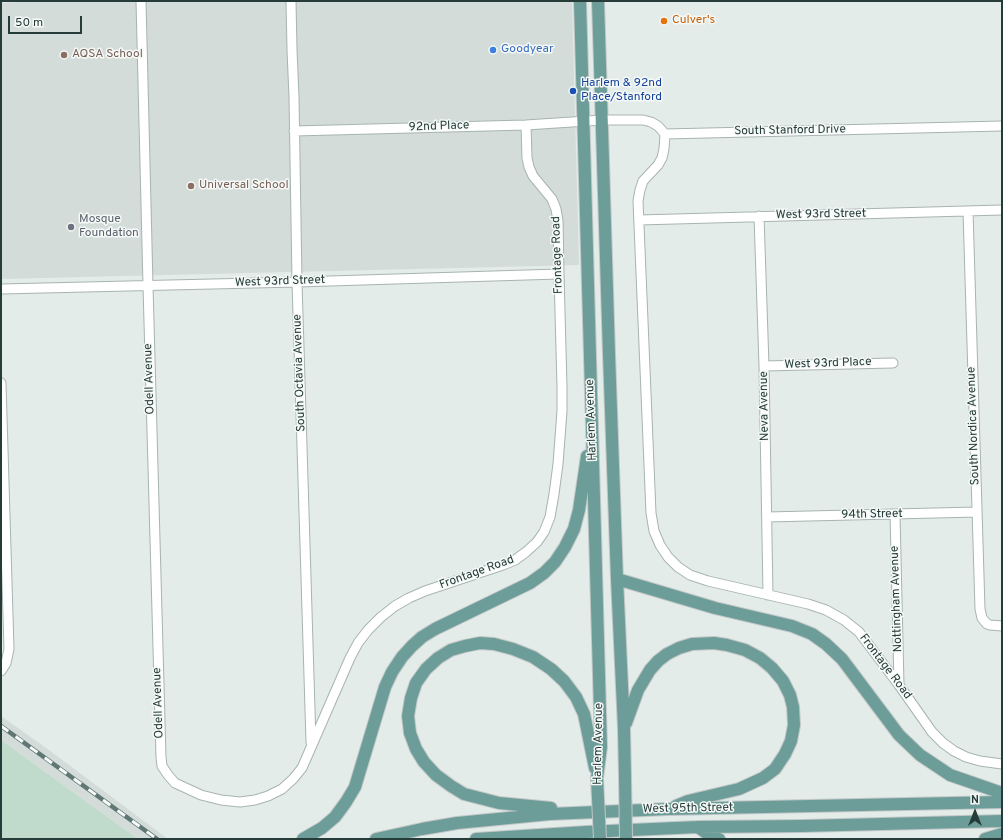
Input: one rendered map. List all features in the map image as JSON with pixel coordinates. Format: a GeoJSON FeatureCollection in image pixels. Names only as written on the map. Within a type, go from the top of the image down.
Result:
{"type":"FeatureCollection","features":[{"type":"Feature","properties":{"kind":"main road","name":"Harlem Avenue"},"geometry":{"type":"LineString","coordinates":[[580,1],[601,747],[597,778],[600,839]]}},
{"type":"Feature","properties":{"kind":"main road","name":"Harlem Avenue"},"geometry":{"type":"LineString","coordinates":[[598,1],[617,579],[624,729],[626,839]]}},
{"type":"Feature","properties":{"kind":"main road"},"geometry":{"type":"LineString","coordinates":[[303,839],[322,828],[334,817],[346,802],[355,787],[385,687],[392,672],[402,657],[422,637],[435,629],[530,583],[544,573],[555,562],[566,547],[574,529],[579,510],[592,423]]}},
{"type":"Feature","properties":{"kind":"main road"},"geometry":{"type":"LineString","coordinates":[[617,579],[715,608],[792,626],[812,634],[826,644],[842,659],[899,735],[920,755],[950,775],[1002,793]]}},
{"type":"Feature","properties":{"kind":"main road"},"geometry":{"type":"LineString","coordinates":[[590,812],[499,803],[464,794],[436,775],[424,762],[416,749],[410,733],[408,716],[411,698],[416,683],[426,669],[438,658],[451,650],[465,646],[480,643],[494,644],[513,649],[533,657],[551,669],[564,681],[576,697],[584,714],[597,778]]}},
{"type":"Feature","properties":{"kind":"main road"},"geometry":{"type":"LineString","coordinates":[[624,729],[638,690],[650,670],[667,654],[692,644],[714,643],[745,650],[760,658],[772,668],[783,681],[790,695],[793,707],[794,725],[791,741],[785,754],[775,769],[763,778],[739,789],[688,801],[668,810]]}},
{"type":"Feature","properties":{"kind":"main road","name":"West 95th Street"},"geometry":{"type":"LineString","coordinates":[[376,839],[457,822],[519,816],[590,812],[1002,802]]}},
{"type":"Feature","properties":{"kind":"main road","name":"West 95th Street"},"geometry":{"type":"LineString","coordinates":[[476,839],[698,827],[1002,821]]}},
{"type":"Feature","properties":{"kind":"main road"},"geometry":{"type":"LineString","coordinates":[[698,827],[712,837],[719,839]]}},
{"type":"Feature","properties":{"kind":"main road"},"geometry":{"type":"LineString","coordinates":[[551,839],[586,832]]}},
{"type":"Feature","properties":{"kind":"main road"},"geometry":{"type":"LineString","coordinates":[[986,839],[1002,834]]}},
{"type":"Feature","properties":{"kind":"street","name":"Odell Avenue"},"geometry":{"type":"LineString","coordinates":[[142,1],[161,757]]}},
{"type":"Feature","properties":{"kind":"street","name":"South Octavia Avenue"},"geometry":{"type":"LineString","coordinates":[[291,1],[297,282],[311,745]]}},
{"type":"Feature","properties":{"kind":"street"},"geometry":{"type":"LineString","coordinates":[[583,122],[602,120],[643,120],[658,126],[665,134]]}},
{"type":"Feature","properties":{"kind":"street","name":"92nd Place"},"geometry":{"type":"LineString","coordinates":[[294,131],[526,125],[583,122]]}},
{"type":"Feature","properties":{"kind":"street","name":"Frontage Road"},"geometry":{"type":"LineString","coordinates":[[161,757],[162,766],[175,783],[201,795],[221,800],[240,802],[268,796],[282,789],[302,768],[358,643],[381,617],[394,606],[425,591],[503,566],[515,560],[526,552],[544,532],[550,517],[554,494],[562,411],[558,221],[552,198],[533,176],[529,167],[527,158],[526,125]]}},
{"type":"Feature","properties":{"kind":"street","name":"South Stanford Drive"},"geometry":{"type":"LineString","coordinates":[[665,134],[1002,126]]}},
{"type":"Feature","properties":{"kind":"street","name":"Frontage Road"},"geometry":{"type":"LineString","coordinates":[[665,134],[662,158],[658,165],[643,181],[638,201],[640,220],[651,513],[654,531],[660,546],[678,567],[690,575],[708,581],[808,604],[826,610],[844,620],[859,632],[932,732],[943,743],[966,757],[980,761],[1002,764]]}},
{"type":"Feature","properties":{"kind":"street","name":"West 93rd Street"},"geometry":{"type":"LineString","coordinates":[[640,220],[1002,210]]}},
{"type":"Feature","properties":{"kind":"street","name":"South Nordica Avenue"},"geometry":{"type":"LineString","coordinates":[[968,211],[981,614],[986,624],[1002,626]]}},
{"type":"Feature","properties":{"kind":"street","name":"Neva Avenue"},"geometry":{"type":"LineString","coordinates":[[759,216],[764,366],[768,595]]}},
{"type":"Feature","properties":{"kind":"street","name":"West 93rd Street"},"geometry":{"type":"LineString","coordinates":[[1,289],[558,274]]}},
{"type":"Feature","properties":{"kind":"street","name":"West 93rd Place"},"geometry":{"type":"LineString","coordinates":[[764,366],[893,363]]}},
{"type":"Feature","properties":{"kind":"street"},"geometry":{"type":"LineString","coordinates":[[1,383],[8,655],[6,663],[1,671]]}},
{"type":"Feature","properties":{"kind":"street","name":"94th Street"},"geometry":{"type":"LineString","coordinates":[[767,517],[977,512]]}},
{"type":"Feature","properties":{"kind":"street","name":"Nottingham Avenue"},"geometry":{"type":"LineString","coordinates":[[895,514],[899,685]]}},
{"type":"Feature","properties":{"kind":"shaded area"},"geometry":{"type":"Polygon","coordinates":[[[41,1],[572,1],[579,265],[1,279],[1,3],[41,1]]]}},
{"type":"Feature","properties":{"kind":"shaded area"},"geometry":{"type":"Polygon","coordinates":[[[1,716],[168,839],[138,839],[1,740],[1,716]]]}},
{"type":"Feature","properties":{"kind":"green space"},"geometry":{"type":"Polygon","coordinates":[[[1,740],[84,800],[138,839],[1,839],[1,740]]]}},
{"type":"Feature","properties":{"kind":"railway"},"geometry":{"type":"LineString","coordinates":[[1,726],[157,839]]}},
{"type":"Feature","properties":{"kind":"place","name":"Culver's"},"geometry":{"type":"Point","coordinates":[664,21]}},
{"type":"Feature","properties":{"kind":"place","name":"Goodyear"},"geometry":{"type":"Point","coordinates":[493,50]}},
{"type":"Feature","properties":{"kind":"place","name":"AQSA School"},"geometry":{"type":"Point","coordinates":[64,55]}},
{"type":"Feature","properties":{"kind":"place","name":"Harlem & 92nd Place/Stanford"},"geometry":{"type":"Point","coordinates":[573,91]}},
{"type":"Feature","properties":{"kind":"place","name":"Universal School"},"geometry":{"type":"Point","coordinates":[191,186]}},
{"type":"Feature","properties":{"kind":"place","name":"Mosque Foundation"},"geometry":{"type":"Point","coordinates":[71,227]}}]}
